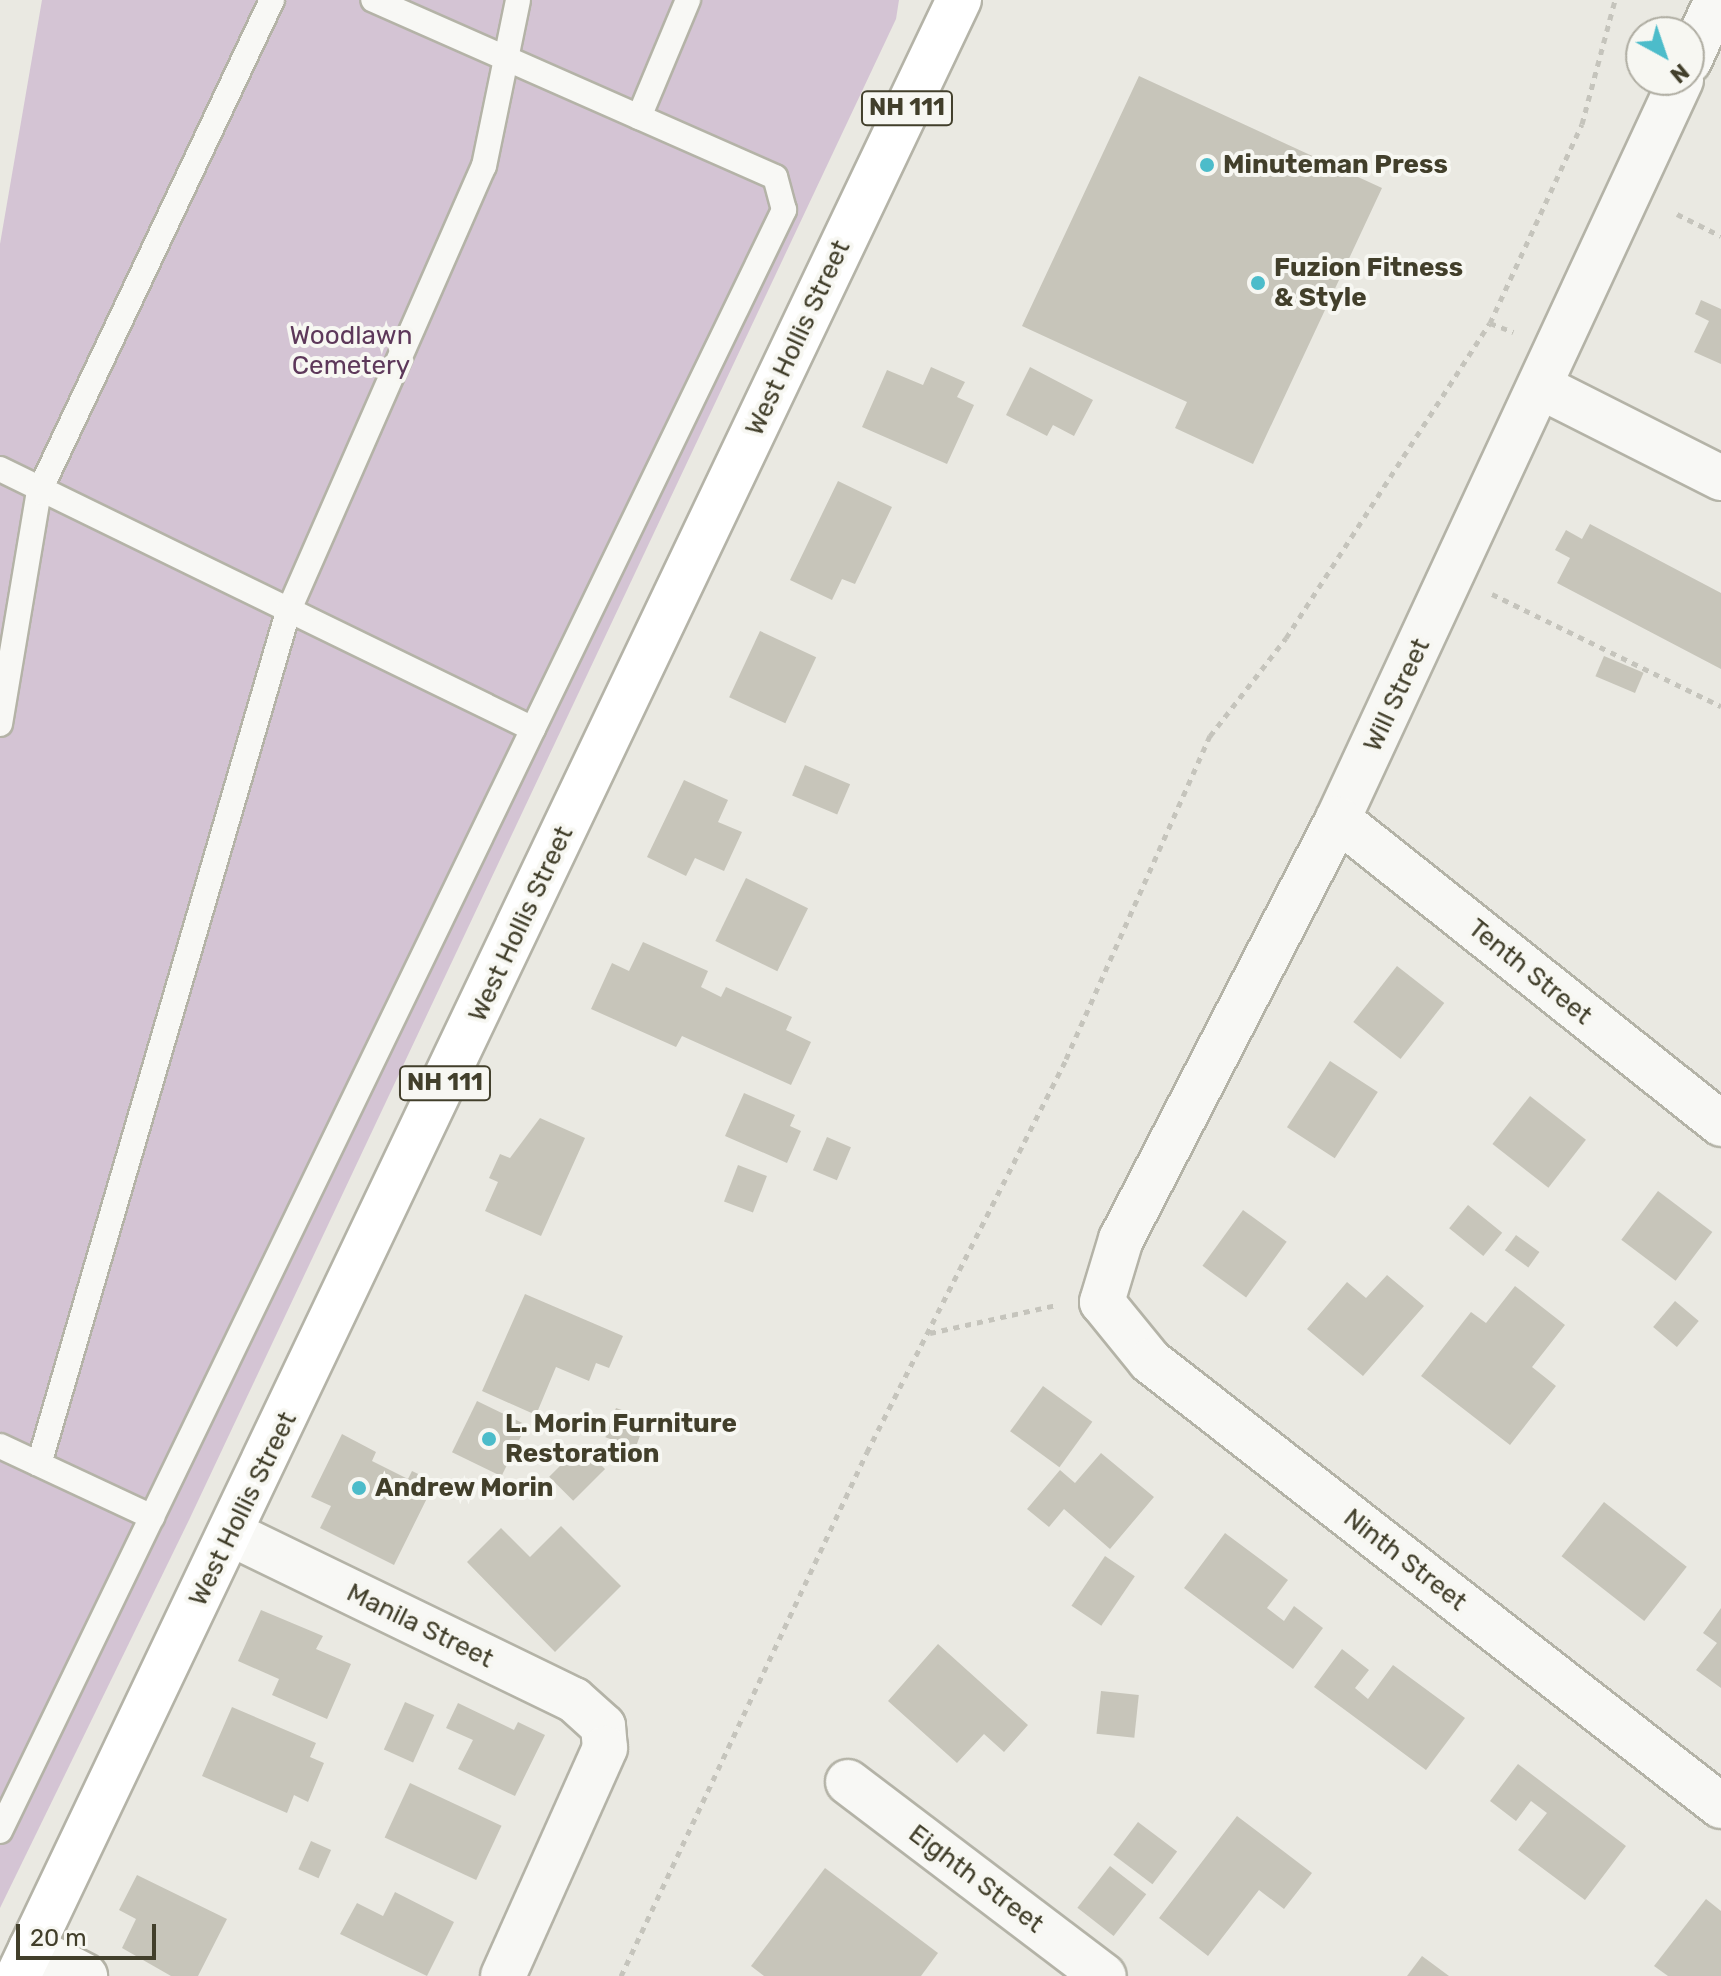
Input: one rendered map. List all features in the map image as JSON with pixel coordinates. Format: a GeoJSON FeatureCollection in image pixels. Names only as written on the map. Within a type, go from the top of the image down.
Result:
{"type":"FeatureCollection","features":[{"type":"Feature","properties":{"kind":"main road","name":"West Hollis Street"},"geometry":{"type":"LineString","coordinates":[[25,1962],[232,1534],[959,0]]}},
{"type":"Feature","properties":{"kind":"street"},"geometry":{"type":"LineString","coordinates":[[1705,26],[1717,0]]}},
{"type":"Feature","properties":{"kind":"street","name":"Will Street"},"geometry":{"type":"LineString","coordinates":[[1102,1302],[1121,1239],[1338,819],[1674,96]]}},
{"type":"Feature","properties":{"kind":"street"},"geometry":{"type":"LineString","coordinates":[[1541,387],[1721,478]]}},
{"type":"Feature","properties":{"kind":"street","name":"Tenth Street"},"geometry":{"type":"LineString","coordinates":[[1338,819],[1721,1124]]}},
{"type":"Feature","properties":{"kind":"street","name":"Ninth Street"},"geometry":{"type":"LineString","coordinates":[[1102,1302],[1150,1361],[1721,1806]]}},
{"type":"Feature","properties":{"kind":"street","name":"Manila Street"},"geometry":{"type":"LineString","coordinates":[[232,1534],[574,1700],[603,1726],[605,1748],[503,1976]]}},
{"type":"Feature","properties":{"kind":"street","name":"Eighth Street"},"geometry":{"type":"LineString","coordinates":[[848,1782],[1104,1976]]}},
{"type":"Feature","properties":{"kind":"street"},"geometry":{"type":"LineString","coordinates":[[25,1962],[85,1976]]}},
{"type":"Feature","properties":{"kind":"lane"},"geometry":{"type":"LineString","coordinates":[[0,724],[39,492],[272,0]]}},
{"type":"Feature","properties":{"kind":"lane"},"geometry":{"type":"LineString","coordinates":[[0,1831],[784,210],[775,177],[373,0]]}},
{"type":"Feature","properties":{"kind":"lane"},"geometry":{"type":"LineString","coordinates":[[39,1464],[288,612],[484,166],[510,60],[518,0]]}},
{"type":"Feature","properties":{"kind":"lane"},"geometry":{"type":"LineString","coordinates":[[639,117],[688,0]]}},
{"type":"Feature","properties":{"kind":"lane"},"geometry":{"type":"LineString","coordinates":[[0,469],[39,492],[533,729]]}},
{"type":"Feature","properties":{"kind":"lane"},"geometry":{"type":"LineString","coordinates":[[0,1446],[152,1517]]}},
{"type":"Feature","properties":{"kind":"path"},"geometry":{"type":"LineString","coordinates":[[621,1976],[929,1333],[1066,1059],[1210,736],[1286,638],[1490,323],[1582,124],[1615,0]]}},
{"type":"Feature","properties":{"kind":"path"},"geometry":{"type":"LineString","coordinates":[[1677,214],[1721,236]]}},
{"type":"Feature","properties":{"kind":"path"},"geometry":{"type":"LineString","coordinates":[[1490,323],[1525,337]]}},
{"type":"Feature","properties":{"kind":"path"},"geometry":{"type":"LineString","coordinates":[[1490,593],[1721,706]]}},
{"type":"Feature","properties":{"kind":"path"},"geometry":{"type":"LineString","coordinates":[[929,1333],[1034,1306],[1102,1302]]}},
{"type":"Feature","properties":{"kind":"green space","name":"Woodlawn Cemetery"},"geometry":{"type":"Polygon","coordinates":[[[42,0],[899,0],[896,19],[189,1520],[0,1908],[0,244],[42,0]]]}},
{"type":"Feature","properties":{"kind":"building"},"geometry":{"type":"Polygon","coordinates":[[[1139,76],[1382,188],[1253,464],[1175,428],[1187,402],[1022,326],[1139,76]]]}},
{"type":"Feature","properties":{"kind":"building"},"geometry":{"type":"Polygon","coordinates":[[[1701,300],[1721,309],[1721,364],[1694,352],[1709,321],[1695,314],[1701,300]]]}},
{"type":"Feature","properties":{"kind":"building"},"geometry":{"type":"Polygon","coordinates":[[[931,367],[965,382],[957,397],[974,405],[947,464],[862,427],[887,370],[923,385],[931,367]]]}},
{"type":"Feature","properties":{"kind":"building"},"geometry":{"type":"Polygon","coordinates":[[[1030,367],[1093,400],[1074,436],[1053,425],[1047,436],[1006,415],[1030,367]]]}},
{"type":"Feature","properties":{"kind":"building"},"geometry":{"type":"Polygon","coordinates":[[[838,481],[892,507],[855,584],[842,579],[832,600],[790,580],[838,481]]]}},
{"type":"Feature","properties":{"kind":"building"},"geometry":{"type":"Polygon","coordinates":[[[1590,524],[1721,593],[1721,669],[1557,583],[1570,558],[1555,550],[1566,530],[1582,539],[1590,524]]]}},
{"type":"Feature","properties":{"kind":"building"},"geometry":{"type":"Polygon","coordinates":[[[760,631],[816,657],[785,723],[729,697],[760,631]]]}},
{"type":"Feature","properties":{"kind":"building"},"geometry":{"type":"Polygon","coordinates":[[[1604,656],[1644,673],[1635,693],[1595,676],[1604,656]]]}},
{"type":"Feature","properties":{"kind":"building"},"geometry":{"type":"Polygon","coordinates":[[[805,765],[850,784],[837,815],[792,795],[805,765]]]}},
{"type":"Feature","properties":{"kind":"building"},"geometry":{"type":"Polygon","coordinates":[[[684,780],[728,800],[718,822],[742,832],[724,871],[695,858],[686,876],[647,857],[684,780]]]}},
{"type":"Feature","properties":{"kind":"building"},"geometry":{"type":"Polygon","coordinates":[[[746,878],[808,908],[777,971],[715,941],[746,878]]]}},
{"type":"Feature","properties":{"kind":"building"},"geometry":{"type":"Polygon","coordinates":[[[643,942],[708,971],[701,987],[721,997],[726,987],[792,1017],[786,1030],[811,1042],[791,1085],[682,1036],[676,1047],[591,1009],[612,963],[629,971],[643,942]]]}},
{"type":"Feature","properties":{"kind":"building"},"geometry":{"type":"Polygon","coordinates":[[[1397,966],[1444,1003],[1401,1059],[1353,1022],[1397,966]]]}},
{"type":"Feature","properties":{"kind":"building"},"geometry":{"type":"Polygon","coordinates":[[[1330,1061],[1378,1092],[1335,1158],[1287,1127],[1330,1061]]]}},
{"type":"Feature","properties":{"kind":"building"},"geometry":{"type":"Polygon","coordinates":[[[744,1093],[795,1115],[790,1126],[801,1131],[787,1163],[725,1136],[744,1093]]]}},
{"type":"Feature","properties":{"kind":"building"},"geometry":{"type":"Polygon","coordinates":[[[1530,1096],[1586,1140],[1548,1188],[1492,1144],[1530,1096]]]}},
{"type":"Feature","properties":{"kind":"building"},"geometry":{"type":"Polygon","coordinates":[[[540,1118],[585,1138],[541,1236],[485,1211],[498,1182],[489,1178],[500,1154],[510,1158],[540,1118]]]}},
{"type":"Feature","properties":{"kind":"building"},"geometry":{"type":"Polygon","coordinates":[[[827,1137],[851,1147],[837,1180],[813,1170],[827,1137]]]}},
{"type":"Feature","properties":{"kind":"building"},"geometry":{"type":"Polygon","coordinates":[[[738,1165],[767,1176],[753,1213],[724,1201],[738,1165]]]}},
{"type":"Feature","properties":{"kind":"building"},"geometry":{"type":"Polygon","coordinates":[[[1658,1191],[1712,1232],[1676,1281],[1621,1240],[1658,1191]]]}},
{"type":"Feature","properties":{"kind":"building"},"geometry":{"type":"Polygon","coordinates":[[[1468,1205],[1502,1233],[1483,1256],[1449,1228],[1468,1205]]]}},
{"type":"Feature","properties":{"kind":"building"},"geometry":{"type":"Polygon","coordinates":[[[1243,1210],[1287,1242],[1246,1298],[1202,1266],[1243,1210]]]}},
{"type":"Feature","properties":{"kind":"building"},"geometry":{"type":"Polygon","coordinates":[[[1516,1235],[1539,1252],[1528,1267],[1505,1250],[1516,1235]]]}},
{"type":"Feature","properties":{"kind":"building"},"geometry":{"type":"Polygon","coordinates":[[[1387,1275],[1424,1306],[1363,1376],[1307,1329],[1347,1282],[1366,1298],[1387,1275]]]}},
{"type":"Feature","properties":{"kind":"building"},"geometry":{"type":"Polygon","coordinates":[[[1515,1286],[1565,1325],[1532,1367],[1556,1386],[1510,1445],[1421,1376],[1471,1312],[1486,1323],[1515,1286]]]}},
{"type":"Feature","properties":{"kind":"building"},"geometry":{"type":"Polygon","coordinates":[[[525,1294],[623,1336],[609,1368],[596,1363],[589,1381],[556,1367],[536,1415],[482,1391],[525,1294]]]}},
{"type":"Feature","properties":{"kind":"building"},"geometry":{"type":"Polygon","coordinates":[[[1675,1301],[1699,1321],[1677,1347],[1653,1327],[1675,1301]]]}},
{"type":"Feature","properties":{"kind":"building"},"geometry":{"type":"Polygon","coordinates":[[[1043,1386],[1092,1422],[1059,1467],[1010,1431],[1043,1386]]]}},
{"type":"Feature","properties":{"kind":"building","name":"L. Morin Furniture Restoration"},"geometry":{"type":"Polygon","coordinates":[[[477,1401],[526,1425],[501,1476],[452,1452],[477,1401]]]}},
{"type":"Feature","properties":{"kind":"building"},"geometry":{"type":"Polygon","coordinates":[[[616,1408],[646,1419],[635,1448],[605,1437],[616,1408]]]}},
{"type":"Feature","properties":{"kind":"building","name":"Andrew Morin"},"geometry":{"type":"Polygon","coordinates":[[[342,1434],[376,1452],[372,1461],[408,1479],[412,1471],[435,1482],[394,1565],[320,1528],[331,1506],[311,1497],[342,1434]]]}},
{"type":"Feature","properties":{"kind":"building"},"geometry":{"type":"Polygon","coordinates":[[[581,1445],[605,1469],[573,1501],[549,1477],[581,1445]]]}},
{"type":"Feature","properties":{"kind":"building"},"geometry":{"type":"Polygon","coordinates":[[[1101,1453],[1154,1497],[1110,1549],[1064,1509],[1049,1527],[1027,1509],[1060,1470],[1075,1483],[1101,1453]]]}},
{"type":"Feature","properties":{"kind":"building"},"geometry":{"type":"Polygon","coordinates":[[[1604,1502],[1687,1567],[1644,1621],[1562,1556],[1604,1502]]]}},
{"type":"Feature","properties":{"kind":"building"},"geometry":{"type":"Polygon","coordinates":[[[561,1526],[621,1586],[555,1652],[467,1562],[501,1528],[530,1557],[561,1526]]]}},
{"type":"Feature","properties":{"kind":"building"},"geometry":{"type":"Polygon","coordinates":[[[1225,1533],[1288,1580],[1267,1608],[1284,1621],[1294,1606],[1323,1628],[1293,1669],[1184,1588],[1225,1533]]]}},
{"type":"Feature","properties":{"kind":"building"},"geometry":{"type":"Polygon","coordinates":[[[1105,1556],[1135,1576],[1101,1626],[1071,1606],[1105,1556]]]}},
{"type":"Feature","properties":{"kind":"building"},"geometry":{"type":"Polygon","coordinates":[[[1721,1608],[1721,1688],[1696,1670],[1717,1643],[1703,1633],[1721,1608]]]}},
{"type":"Feature","properties":{"kind":"building"},"geometry":{"type":"Polygon","coordinates":[[[261,1610],[323,1636],[316,1649],[351,1664],[327,1719],[272,1695],[279,1679],[238,1661],[261,1610]]]}},
{"type":"Feature","properties":{"kind":"building"},"geometry":{"type":"Polygon","coordinates":[[[938,1644],[1028,1725],[1004,1752],[984,1734],[957,1763],[888,1701],[938,1644]]]}},
{"type":"Feature","properties":{"kind":"building"},"geometry":{"type":"Polygon","coordinates":[[[1342,1649],[1369,1670],[1355,1688],[1368,1699],[1393,1665],[1465,1718],[1426,1770],[1314,1687],[1342,1649]]]}},
{"type":"Feature","properties":{"kind":"building"},"geometry":{"type":"Polygon","coordinates":[[[1101,1691],[1139,1695],[1134,1738],[1097,1734],[1101,1691]]]}},
{"type":"Feature","properties":{"kind":"building"},"geometry":{"type":"Polygon","coordinates":[[[405,1702],[434,1715],[413,1763],[384,1750],[405,1702]]]}},
{"type":"Feature","properties":{"kind":"building"},"geometry":{"type":"Polygon","coordinates":[[[458,1703],[514,1730],[518,1722],[545,1735],[515,1796],[458,1769],[473,1740],[446,1728],[458,1703]]]}},
{"type":"Feature","properties":{"kind":"building"},"geometry":{"type":"Polygon","coordinates":[[[232,1707],[316,1743],[310,1757],[324,1763],[308,1802],[294,1795],[287,1813],[202,1776],[232,1707]]]}},
{"type":"Feature","properties":{"kind":"building"},"geometry":{"type":"Polygon","coordinates":[[[1518,1764],[1626,1846],[1585,1900],[1518,1850],[1547,1813],[1531,1801],[1516,1821],[1490,1801],[1518,1764]]]}},
{"type":"Feature","properties":{"kind":"building"},"geometry":{"type":"Polygon","coordinates":[[[410,1783],[502,1826],[476,1880],[385,1837],[410,1783]]]}},
{"type":"Feature","properties":{"kind":"building"},"geometry":{"type":"Polygon","coordinates":[[[1237,1816],[1312,1873],[1284,1909],[1259,1890],[1208,1956],[1159,1918],[1237,1816]]]}},
{"type":"Feature","properties":{"kind":"building"},"geometry":{"type":"Polygon","coordinates":[[[1138,1822],[1177,1851],[1152,1884],[1113,1855],[1138,1822]]]}},
{"type":"Feature","properties":{"kind":"building"},"geometry":{"type":"Polygon","coordinates":[[[311,1841],[331,1850],[318,1878],[298,1869],[311,1841]]]}},
{"type":"Feature","properties":{"kind":"building"},"geometry":{"type":"Polygon","coordinates":[[[1110,1866],[1146,1894],[1114,1936],[1077,1908],[1110,1866]]]}},
{"type":"Feature","properties":{"kind":"building"},"geometry":{"type":"Polygon","coordinates":[[[825,1868],[938,1953],[921,1976],[764,1976],[751,1966],[825,1868]]]}},
{"type":"Feature","properties":{"kind":"building"},"geometry":{"type":"Polygon","coordinates":[[[137,1875],[227,1919],[198,1976],[171,1976],[122,1948],[136,1919],[119,1910],[137,1875]]]}},
{"type":"Feature","properties":{"kind":"building"},"geometry":{"type":"Polygon","coordinates":[[[395,1892],[454,1922],[427,1976],[340,1934],[357,1903],[383,1916],[395,1892]]]}},
{"type":"Feature","properties":{"kind":"building"},"geometry":{"type":"Polygon","coordinates":[[[1706,1899],[1721,1911],[1721,1976],[1668,1976],[1654,1966],[1706,1899]]]}},
{"type":"Feature","properties":{"kind":"building"},"geometry":{"type":"Polygon","coordinates":[[[1422,1956],[1449,1976],[1407,1976],[1422,1956]]]}},
{"type":"Feature","properties":{"kind":"place","name":"Minuteman Press"},"geometry":{"type":"Point","coordinates":[1207,165]}},
{"type":"Feature","properties":{"kind":"place","name":"Fuzion Fitness & Style"},"geometry":{"type":"Point","coordinates":[1258,283]}},
{"type":"Feature","properties":{"kind":"place","name":"L. Morin Furniture Restoration"},"geometry":{"type":"Point","coordinates":[489,1439]}},
{"type":"Feature","properties":{"kind":"place","name":"Andrew Morin"},"geometry":{"type":"Point","coordinates":[359,1488]}}]}
